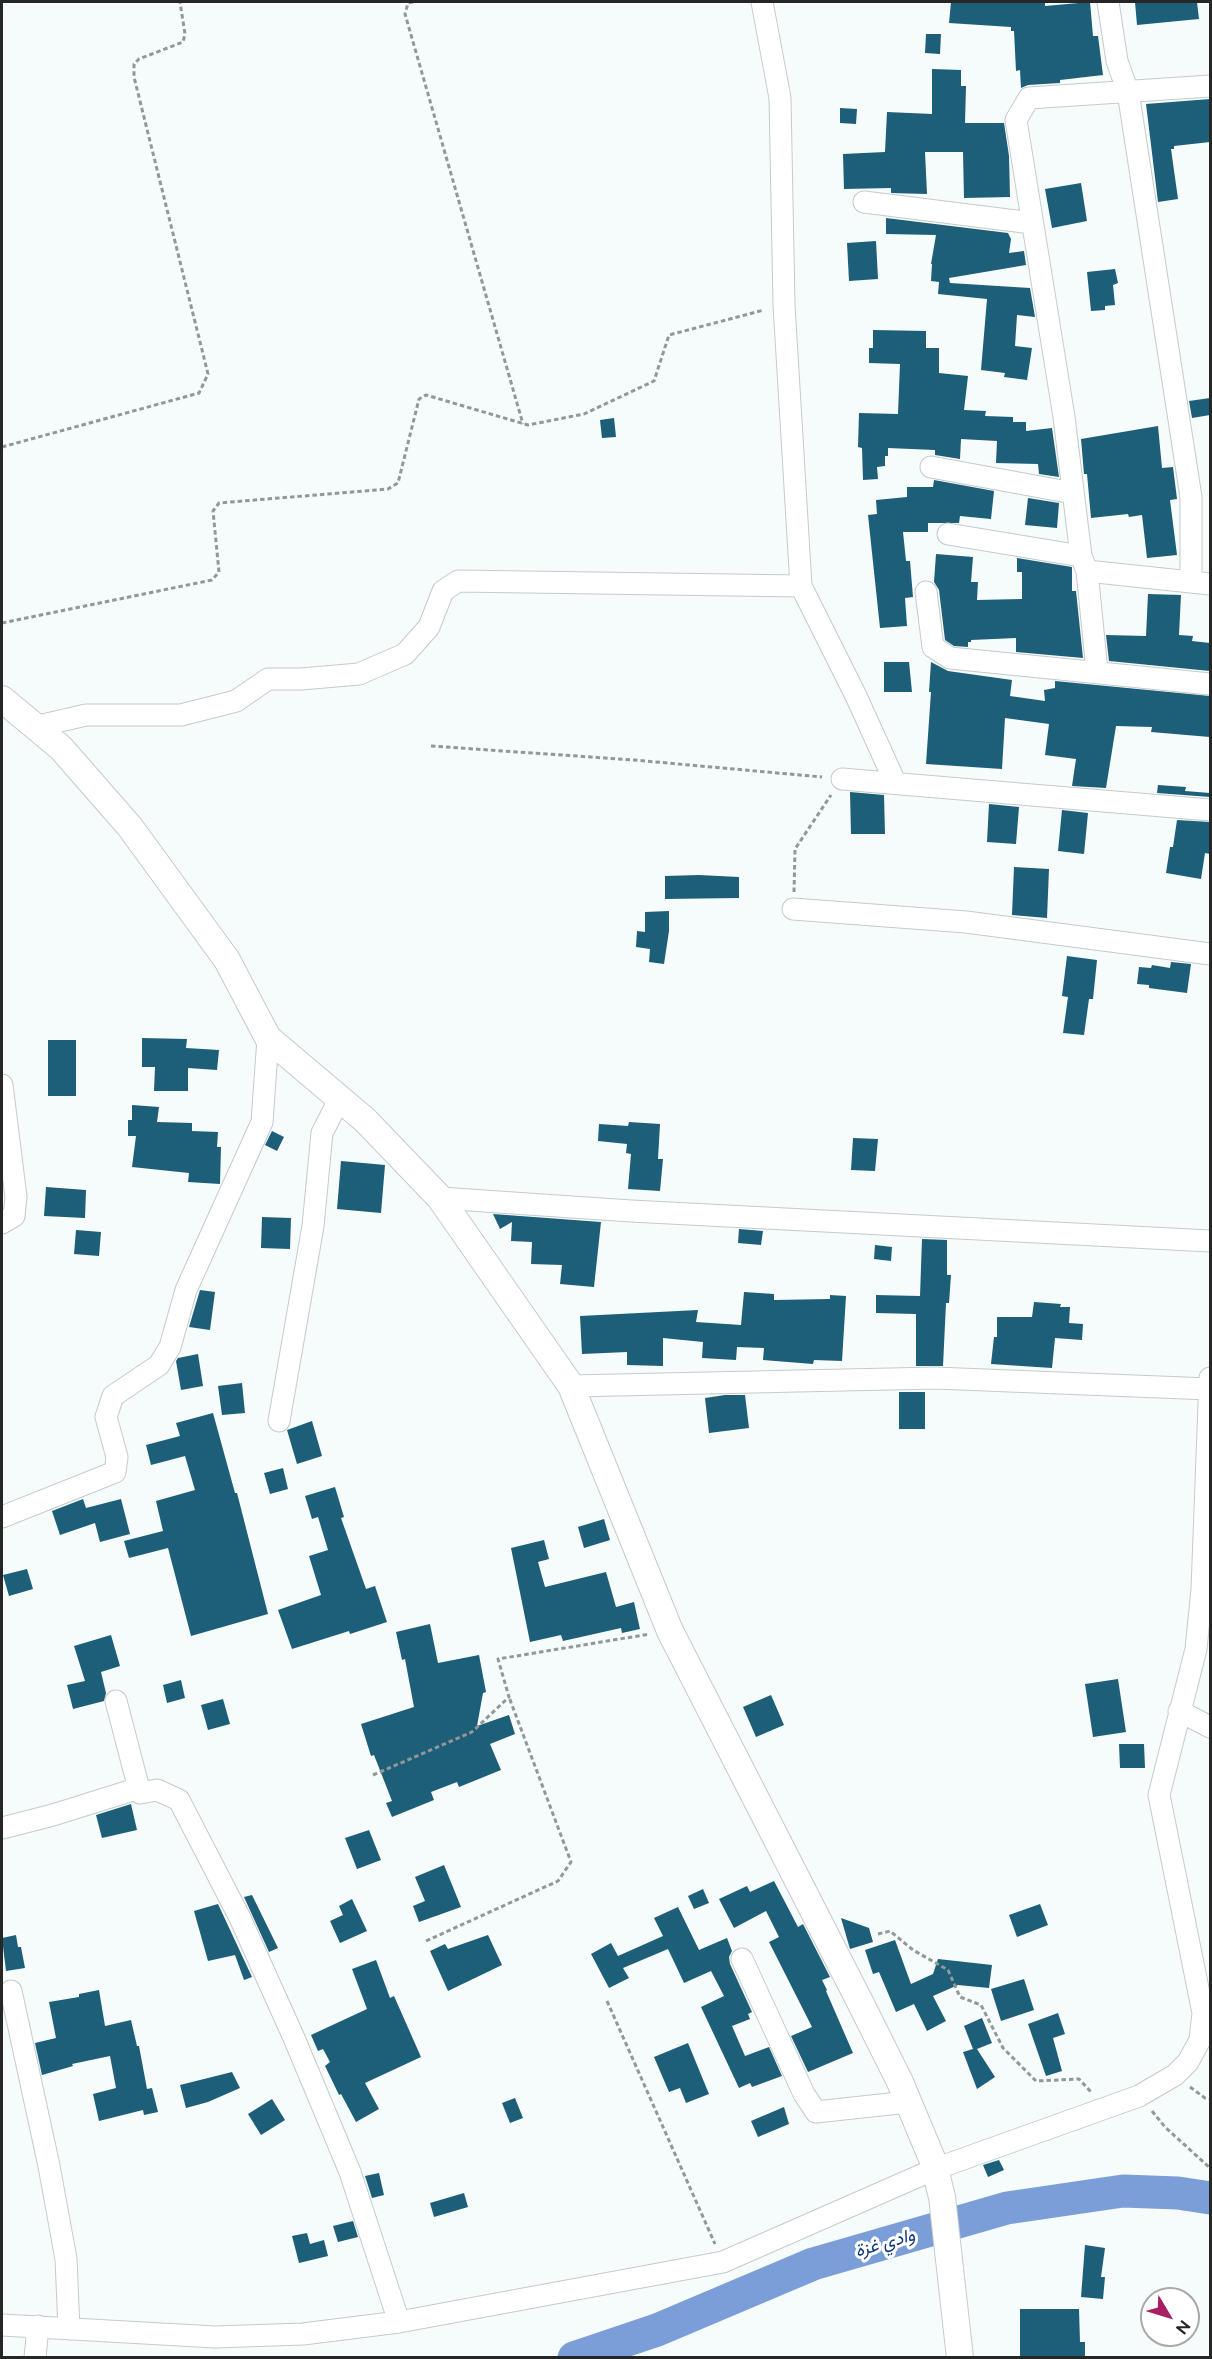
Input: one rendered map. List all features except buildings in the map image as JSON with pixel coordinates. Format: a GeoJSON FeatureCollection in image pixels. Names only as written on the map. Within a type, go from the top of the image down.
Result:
{"type":"FeatureCollection","features":[{"type":"Feature","properties":{"kind":"street"},"geometry":{"type":"LineString","coordinates":[[762,2],[780,98],[784,305],[801,586],[856,696],[895,782]]}},
{"type":"Feature","properties":{"kind":"street"},"geometry":{"type":"LineString","coordinates":[[948,534],[1084,563],[1201,582],[1191,497],[1128,92],[1118,61],[1108,2]]}},
{"type":"Feature","properties":{"kind":"street"},"geometry":{"type":"LineString","coordinates":[[1096,671],[1064,417],[1016,120],[1029,98],[1210,86]]}},
{"type":"Feature","properties":{"kind":"street"},"geometry":{"type":"LineString","coordinates":[[864,202],[1032,223]]}},
{"type":"Feature","properties":{"kind":"street"},"geometry":{"type":"LineString","coordinates":[[931,467],[1073,493]]}},
{"type":"Feature","properties":{"kind":"street"},"geometry":{"type":"LineString","coordinates":[[34,727],[86,715],[182,715],[236,701],[268,679],[301,679],[358,674],[405,654],[429,627],[443,591],[458,581],[801,586]]}},
{"type":"Feature","properties":{"kind":"street"},"geometry":{"type":"LineString","coordinates":[[926,592],[933,647],[950,658],[1210,684]]}},
{"type":"Feature","properties":{"kind":"street"},"geometry":{"type":"LineString","coordinates":[[2,699],[60,748],[130,827],[226,960],[268,1038],[365,1120],[440,1198],[571,1386],[670,1630],[855,1992],[908,2102],[934,2169],[942,2197],[960,2358]]}},
{"type":"Feature","properties":{"kind":"street"},"geometry":{"type":"LineString","coordinates":[[842,779],[1210,810]]}},
{"type":"Feature","properties":{"kind":"street"},"geometry":{"type":"LineString","coordinates":[[793,909],[966,922],[1210,954]]}},
{"type":"Feature","properties":{"kind":"street"},"geometry":{"type":"LineString","coordinates":[[2,1517],[115,1472],[117,1457],[106,1417],[113,1396],[159,1365],[170,1347],[186,1290],[262,1122],[268,1038]]}},
{"type":"Feature","properties":{"kind":"street"},"geometry":{"type":"LineString","coordinates":[[2,1085],[16,1197],[14,1216],[2,1223]]}},
{"type":"Feature","properties":{"kind":"street"},"geometry":{"type":"LineString","coordinates":[[279,1421],[313,1226],[322,1133],[340,1098]]}},
{"type":"Feature","properties":{"kind":"street"},"geometry":{"type":"LineString","coordinates":[[440,1198],[631,1211],[1210,1241]]}},
{"type":"Feature","properties":{"kind":"street"},"geometry":{"type":"LineString","coordinates":[[2,2325],[215,2337],[303,2334],[399,2322],[723,2262],[934,2169],[1139,2096],[1175,2075],[1188,2062],[1200,2040],[1203,2013],[1159,1795],[1179,1712],[1203,1652],[1202,1589],[1210,1383],[935,1378],[571,1386]]}},
{"type":"Feature","properties":{"kind":"street"},"geometry":{"type":"LineString","coordinates":[[116,1701],[140,1793],[157,1790],[180,1800],[240,1918],[350,2172],[399,2322]]}},
{"type":"Feature","properties":{"kind":"street"},"geometry":{"type":"LineString","coordinates":[[1179,1712],[1210,1727]]}},
{"type":"Feature","properties":{"kind":"street"},"geometry":{"type":"LineString","coordinates":[[2,1828],[53,1815],[139,1788]]}},
{"type":"Feature","properties":{"kind":"street"},"geometry":{"type":"LineString","coordinates":[[742,1959],[804,2094],[816,2112],[908,2102]]}},
{"type":"Feature","properties":{"kind":"street"},"geometry":{"type":"LineString","coordinates":[[11,1991],[49,2166],[66,2259],[69,2329]]}},
{"type":"Feature","properties":{"kind":"street"},"geometry":{"type":"LineString","coordinates":[[35,2358],[38,2326]]}},
{"type":"Feature","properties":{"kind":"path"},"geometry":{"type":"LineString","coordinates":[[2,447],[199,393],[208,374],[134,77],[134,64],[139,59],[183,42],[185,34],[180,2]]}},
{"type":"Feature","properties":{"kind":"path"},"geometry":{"type":"LineString","coordinates":[[412,2],[408,3],[405,14],[523,424]]}},
{"type":"Feature","properties":{"kind":"path"},"geometry":{"type":"LineString","coordinates":[[2,623],[212,580],[219,572],[213,511],[219,503],[388,489],[398,483],[419,399],[426,395],[528,425],[584,414],[654,381],[669,335],[784,305]]}},
{"type":"Feature","properties":{"kind":"path"},"geometry":{"type":"LineString","coordinates":[[431,746],[634,760],[842,779],[795,849],[793,909]]}},
{"type":"Feature","properties":{"kind":"path"},"geometry":{"type":"LineString","coordinates":[[426,1941],[558,1881],[570,1862],[509,1697],[498,1659],[670,1630]]}},
{"type":"Feature","properties":{"kind":"path"},"geometry":{"type":"LineString","coordinates":[[373,1775],[472,1732],[509,1697]]}},
{"type":"Feature","properties":{"kind":"path"},"geometry":{"type":"LineString","coordinates":[[878,1934],[890,1930],[913,1950],[948,1970],[960,1997],[981,2005],[1003,2048],[1036,2081],[1078,2079],[1105,2108]]}},
{"type":"Feature","properties":{"kind":"path"},"geometry":{"type":"LineString","coordinates":[[606,2001],[723,2262]]}},
{"type":"Feature","properties":{"kind":"path"},"geometry":{"type":"LineString","coordinates":[[1175,2075],[1204,2098],[1210,2099]]}},
{"type":"Feature","properties":{"kind":"path"},"geometry":{"type":"LineString","coordinates":[[1139,2096],[1165,2127],[1210,2168]]}},
{"type":"Feature","properties":{"kind":"waterway","name":"وادي غزة"},"geometry":{"type":"LineString","coordinates":[[574,2358],[657,2330],[813,2264],[1007,2208],[1123,2191],[1178,2193],[1210,2198]]}}]}
